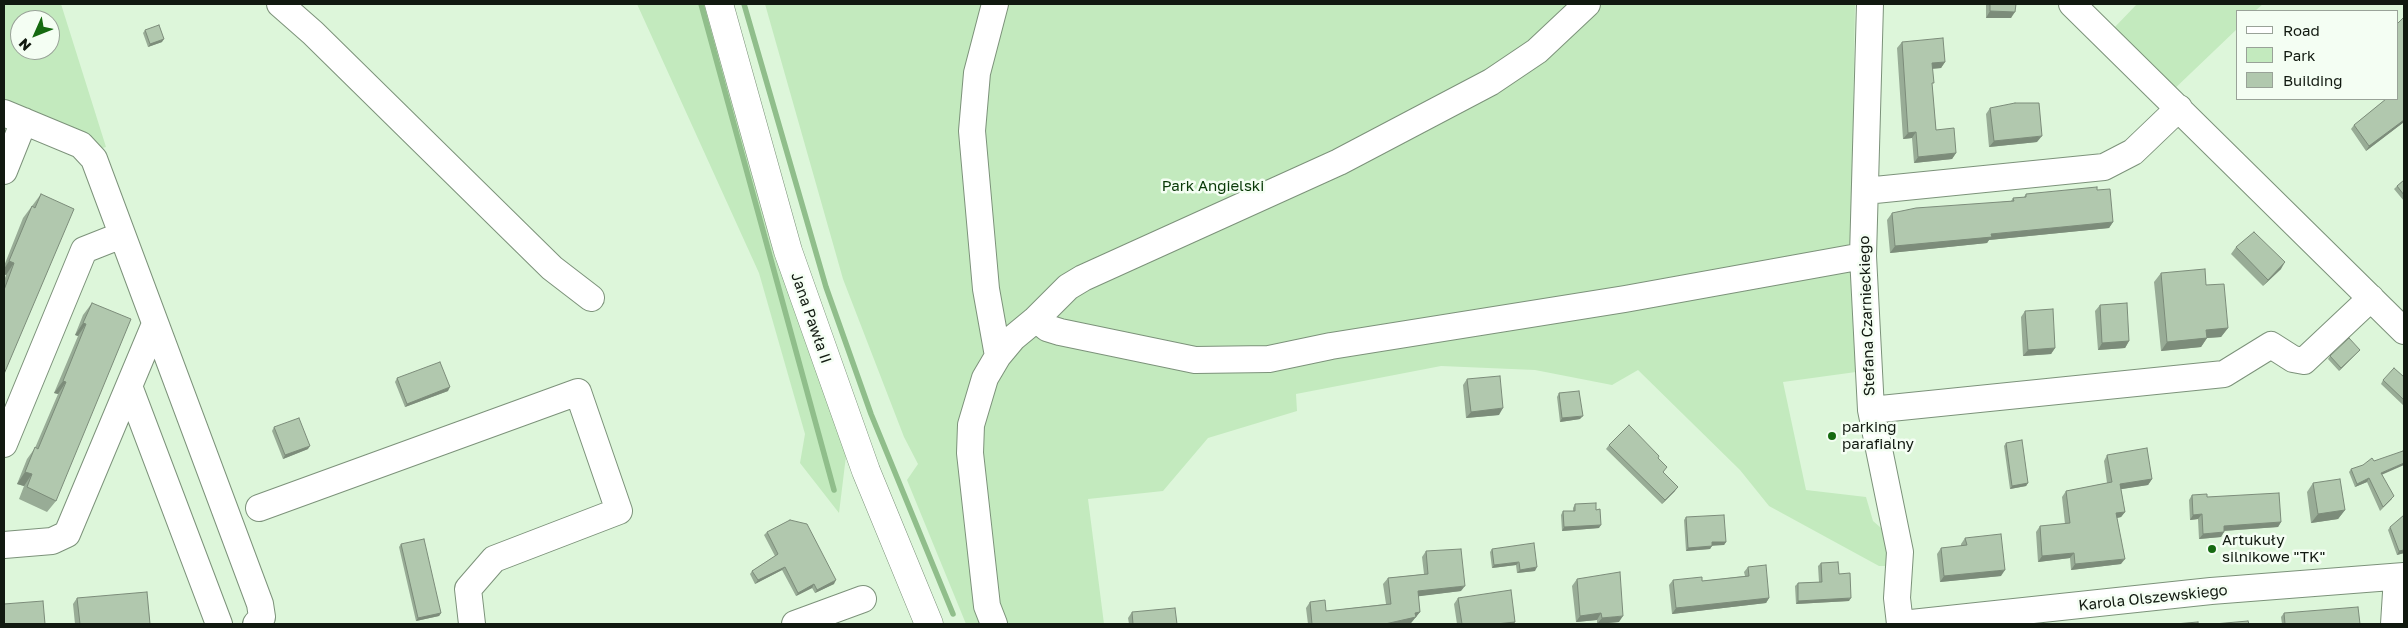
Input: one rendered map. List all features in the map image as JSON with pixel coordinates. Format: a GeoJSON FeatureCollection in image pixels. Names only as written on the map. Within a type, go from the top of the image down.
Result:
{"type":"FeatureCollection","features":[{"type":"Feature","properties":{"kind":"main road","name":"Jana Pawła II"},"geometry":{"type":"LineString","coordinates":[[719,4],[791,260],[862,462],[929,624]]}},
{"type":"Feature","properties":{"kind":"street"},"geometry":{"type":"LineString","coordinates":[[280,4],[314,33],[552,268],[591,298]]}},
{"type":"Feature","properties":{"kind":"street"},"geometry":{"type":"LineString","coordinates":[[995,4],[977,73],[972,131],[986,289],[998,356]]}},
{"type":"Feature","properties":{"kind":"street"},"geometry":{"type":"LineString","coordinates":[[994,624],[987,606],[970,453],[971,425],[985,378],[998,356],[1013,338],[1036,319],[1068,287],[1083,278],[1338,162],[1470,94],[1537,51],[1587,4]]}},
{"type":"Feature","properties":{"kind":"street","name":"Stefana Czarnieckiego"},"geometry":{"type":"LineString","coordinates":[[1870,4],[1863,256],[1871,410],[1900,552],[1897,598],[1906,624]]}},
{"type":"Feature","properties":{"kind":"street"},"geometry":{"type":"LineString","coordinates":[[2072,4],[2404,331]]}},
{"type":"Feature","properties":{"kind":"street"},"geometry":{"type":"LineString","coordinates":[[1865,191],[2104,167],[2134,152],[2179,108]]}},
{"type":"Feature","properties":{"kind":"street"},"geometry":{"type":"LineString","coordinates":[[4,171],[14,117],[81,145],[88,150],[94,159],[260,604],[262,617],[256,624]]}},
{"type":"Feature","properties":{"kind":"street"},"geometry":{"type":"LineString","coordinates":[[4,444],[84,250],[122,235]]}},
{"type":"Feature","properties":{"kind":"street"},"geometry":{"type":"LineString","coordinates":[[1036,319],[1047,328],[1060,332],[1194,360],[1268,359],[1368,339],[1625,299],[1863,256]]}},
{"type":"Feature","properties":{"kind":"street"},"geometry":{"type":"LineString","coordinates":[[1871,410],[2224,374],[2271,345],[2293,359],[2304,361],[2371,298]]}},
{"type":"Feature","properties":{"kind":"street"},"geometry":{"type":"LineString","coordinates":[[4,545],[52,541],[67,534],[155,324]]}},
{"type":"Feature","properties":{"kind":"street"},"geometry":{"type":"LineString","coordinates":[[129,386],[219,624]]}},
{"type":"Feature","properties":{"kind":"street"},"geometry":{"type":"LineString","coordinates":[[259,508],[578,392],[619,511],[494,559],[468,589],[472,624]]}},
{"type":"Feature","properties":{"kind":"street"},"geometry":{"type":"LineString","coordinates":[[2394,624],[2400,576]]}},
{"type":"Feature","properties":{"kind":"street","name":"Karola Olszewskiego"},"geometry":{"type":"LineString","coordinates":[[1906,624],[2211,591],[2400,576]]}},
{"type":"Feature","properties":{"kind":"street"},"geometry":{"type":"LineString","coordinates":[[795,624],[863,599]]}},
{"type":"Feature","properties":{"kind":"green space"},"geometry":{"type":"Polygon","coordinates":[[[4,4],[61,4],[106,147],[95,150],[4,109],[4,4]]]}},
{"type":"Feature","properties":{"kind":"green space"},"geometry":{"type":"Polygon","coordinates":[[[637,4],[705,4],[759,200],[846,456],[839,513],[800,463],[805,434],[759,273],[637,4]]]}},
{"type":"Feature","properties":{"kind":"green space","name":"Park Angielski"},"geometry":{"type":"Polygon","coordinates":[[[765,4],[1855,4],[1851,240],[1856,372],[1783,382],[1806,490],[1866,497],[1873,521],[1888,534],[1888,566],[1879,566],[1769,506],[1740,470],[1638,370],[1612,385],[1535,370],[1441,366],[1296,394],[1297,411],[1208,438],[1163,491],[1088,499],[1104,624],[966,624],[907,480],[918,464],[904,437],[843,279],[765,4]]]}},
{"type":"Feature","properties":{"kind":"green space"},"geometry":{"type":"Polygon","coordinates":[[[2137,4],[2263,4],[2256,10],[2236,10],[2236,30],[2169,94],[2113,29],[2137,4]]]}},
{"type":"Feature","properties":{"kind":"building"},"geometry":{"type":"Polygon","coordinates":[[[1990,4],[2016,4],[2015,12],[1990,11],[1990,4]]]}},
{"type":"Feature","properties":{"kind":"building"},"geometry":{"type":"Polygon","coordinates":[[[2404,17],[2404,120],[2369,146],[2354,125],[2385,100],[2398,100],[2398,23],[2404,17]]]}},
{"type":"Feature","properties":{"kind":"building"},"geometry":{"type":"Polygon","coordinates":[[[159,25],[164,39],[150,44],[145,30],[159,25]]]}},
{"type":"Feature","properties":{"kind":"building"},"geometry":{"type":"Polygon","coordinates":[[[1943,38],[1945,62],[1932,63],[1936,130],[1954,128],[1956,153],[1918,157],[1916,132],[1908,133],[1902,42],[1943,38]]]}},
{"type":"Feature","properties":{"kind":"building"},"geometry":{"type":"Polygon","coordinates":[[[2015,103],[2039,103],[2042,136],[1994,141],[1990,108],[2015,103]]]}},
{"type":"Feature","properties":{"kind":"building"},"geometry":{"type":"Polygon","coordinates":[[[2404,180],[2404,195],[2397,186],[2404,180]]]}},
{"type":"Feature","properties":{"kind":"building"},"geometry":{"type":"Polygon","coordinates":[[[2097,187],[2097,190],[2110,189],[2113,222],[1991,234],[1992,237],[1895,246],[1892,213],[1916,208],[2014,201],[2013,198],[2026,197],[2026,194],[2097,187]]]}},
{"type":"Feature","properties":{"kind":"building"},"geometry":{"type":"Polygon","coordinates":[[[41,194],[74,209],[4,374],[4,290],[14,263],[9,261],[32,206],[35,208],[41,194]]]}},
{"type":"Feature","properties":{"kind":"building"},"geometry":{"type":"Polygon","coordinates":[[[2254,232],[2285,262],[2268,280],[2236,247],[2254,232]]]}},
{"type":"Feature","properties":{"kind":"building"},"geometry":{"type":"Polygon","coordinates":[[[2205,269],[2206,285],[2224,284],[2228,328],[2206,330],[2207,338],[2167,342],[2161,273],[2205,269]]]}},
{"type":"Feature","properties":{"kind":"building"},"geometry":{"type":"Polygon","coordinates":[[[92,303],[131,319],[56,501],[27,487],[32,474],[25,472],[35,447],[38,449],[66,382],[63,381],[86,324],[83,323],[92,303]]]}},
{"type":"Feature","properties":{"kind":"building"},"geometry":{"type":"Polygon","coordinates":[[[2127,303],[2129,341],[2102,343],[2100,305],[2127,303]]]}},
{"type":"Feature","properties":{"kind":"building"},"geometry":{"type":"Polygon","coordinates":[[[2053,309],[2055,348],[2028,350],[2025,311],[2053,309]]]}},
{"type":"Feature","properties":{"kind":"building"},"geometry":{"type":"Polygon","coordinates":[[[2349,338],[2360,350],[2341,368],[2330,356],[2349,338]]]}},
{"type":"Feature","properties":{"kind":"building"},"geometry":{"type":"Polygon","coordinates":[[[440,362],[450,387],[407,404],[397,378],[440,362]]]}},
{"type":"Feature","properties":{"kind":"building"},"geometry":{"type":"Polygon","coordinates":[[[2394,368],[2404,377],[2404,400],[2383,380],[2394,368]]]}},
{"type":"Feature","properties":{"kind":"building"},"geometry":{"type":"Polygon","coordinates":[[[1500,376],[1503,408],[1471,412],[1467,379],[1500,376]]]}},
{"type":"Feature","properties":{"kind":"building"},"geometry":{"type":"Polygon","coordinates":[[[1579,391],[1583,416],[1562,418],[1559,393],[1579,391]]]}},
{"type":"Feature","properties":{"kind":"building"},"geometry":{"type":"Polygon","coordinates":[[[299,418],[310,446],[285,455],[274,427],[299,418]]]}},
{"type":"Feature","properties":{"kind":"building"},"geometry":{"type":"Polygon","coordinates":[[[1629,425],[1659,456],[1658,458],[1667,467],[1663,472],[1678,487],[1665,500],[1609,445],[1629,425]]]}},
{"type":"Feature","properties":{"kind":"building"},"geometry":{"type":"Polygon","coordinates":[[[2022,440],[2028,483],[2012,486],[2006,443],[2022,440]]]}},
{"type":"Feature","properties":{"kind":"building"},"geometry":{"type":"Polygon","coordinates":[[[2147,448],[2152,479],[2120,484],[2125,512],[2116,513],[2125,559],[2075,564],[2074,553],[2042,556],[2040,526],[2070,523],[2066,491],[2112,482],[2107,455],[2147,448]]]}},
{"type":"Feature","properties":{"kind":"building"},"geometry":{"type":"Polygon","coordinates":[[[2403,451],[2404,463],[2381,473],[2394,496],[2383,507],[2369,478],[2357,484],[2351,469],[2363,465],[2372,458],[2374,461],[2403,451]]]}},
{"type":"Feature","properties":{"kind":"building"},"geometry":{"type":"Polygon","coordinates":[[[2340,479],[2345,510],[2318,514],[2313,483],[2340,479]]]}},
{"type":"Feature","properties":{"kind":"building"},"geometry":{"type":"Polygon","coordinates":[[[2279,493],[2281,522],[2224,526],[2224,532],[2203,534],[2202,514],[2193,515],[2192,495],[2207,494],[2207,497],[2279,493]]]}},
{"type":"Feature","properties":{"kind":"building"},"geometry":{"type":"Polygon","coordinates":[[[1596,503],[1596,510],[1600,509],[1601,525],[1564,527],[1563,511],[1575,511],[1575,504],[1596,503]]]}},
{"type":"Feature","properties":{"kind":"building"},"geometry":{"type":"Polygon","coordinates":[[[1724,515],[1726,542],[1712,542],[1712,546],[1688,548],[1686,517],[1724,515]]]}},
{"type":"Feature","properties":{"kind":"building"},"geometry":{"type":"Polygon","coordinates":[[[2404,515],[2404,550],[2399,551],[2390,527],[2404,515]]]}},
{"type":"Feature","properties":{"kind":"building"},"geometry":{"type":"Polygon","coordinates":[[[790,520],[807,524],[836,580],[817,590],[814,584],[798,593],[785,567],[758,580],[752,571],[778,554],[767,532],[790,520]]]}},
{"type":"Feature","properties":{"kind":"building"},"geometry":{"type":"Polygon","coordinates":[[[2001,534],[2005,570],[1944,576],[1941,548],[1967,545],[1965,538],[2001,534]]]}},
{"type":"Feature","properties":{"kind":"building"},"geometry":{"type":"Polygon","coordinates":[[[424,539],[441,613],[418,618],[401,544],[424,539]]]}},
{"type":"Feature","properties":{"kind":"building"},"geometry":{"type":"Polygon","coordinates":[[[1534,543],[1537,567],[1520,570],[1519,562],[1494,565],[1492,549],[1534,543]]]}},
{"type":"Feature","properties":{"kind":"building"},"geometry":{"type":"Polygon","coordinates":[[[1461,549],[1465,586],[1418,591],[1420,612],[1415,613],[1416,617],[1385,624],[1312,624],[1310,602],[1325,600],[1326,611],[1391,604],[1388,578],[1428,574],[1426,551],[1461,549]]]}},
{"type":"Feature","properties":{"kind":"building"},"geometry":{"type":"Polygon","coordinates":[[[1838,562],[1839,574],[1850,573],[1851,598],[1798,601],[1798,583],[1822,582],[1821,563],[1838,562]]]}},
{"type":"Feature","properties":{"kind":"building"},"geometry":{"type":"Polygon","coordinates":[[[1766,565],[1769,598],[1676,608],[1673,580],[1702,577],[1702,581],[1749,576],[1748,567],[1766,565]]]}},
{"type":"Feature","properties":{"kind":"building"},"geometry":{"type":"Polygon","coordinates":[[[1620,572],[1623,616],[1602,618],[1601,613],[1580,616],[1577,579],[1620,572]]]}},
{"type":"Feature","properties":{"kind":"building"},"geometry":{"type":"Polygon","coordinates":[[[1511,590],[1515,622],[1462,624],[1458,598],[1511,590]]]}},
{"type":"Feature","properties":{"kind":"building"},"geometry":{"type":"Polygon","coordinates":[[[147,592],[150,624],[80,624],[77,598],[147,592]]]}},
{"type":"Feature","properties":{"kind":"building"},"geometry":{"type":"Polygon","coordinates":[[[43,601],[45,624],[4,624],[4,604],[43,601]]]}},
{"type":"Feature","properties":{"kind":"building"},"geometry":{"type":"Polygon","coordinates":[[[2358,607],[2360,624],[2285,624],[2284,613],[2358,607]]]}},
{"type":"Feature","properties":{"kind":"building"},"geometry":{"type":"Polygon","coordinates":[[[1175,608],[1177,624],[1133,624],[1132,612],[1175,608]]]}},
{"type":"Feature","properties":{"kind":"building"},"geometry":{"type":"Polygon","coordinates":[[[2248,621],[2249,624],[2214,624],[2248,621]]]}},
{"type":"Feature","properties":{"kind":"building"},"geometry":{"type":"Polygon","coordinates":[[[2198,622],[2198,624],[2175,624],[2198,622]]]}},
{"type":"Feature","properties":{"kind":"waterway"},"geometry":{"type":"LineString","coordinates":[[701,4],[834,490]]}},
{"type":"Feature","properties":{"kind":"waterway"},"geometry":{"type":"LineString","coordinates":[[744,4],[826,287],[871,414],[953,614]]}},
{"type":"Feature","properties":{"kind":"place","name":"parking parafialny"},"geometry":{"type":"Point","coordinates":[1832,436]}},
{"type":"Feature","properties":{"kind":"place","name":"Artukuły silnikowe \"TK\""},"geometry":{"type":"Point","coordinates":[2212,549]}}]}
